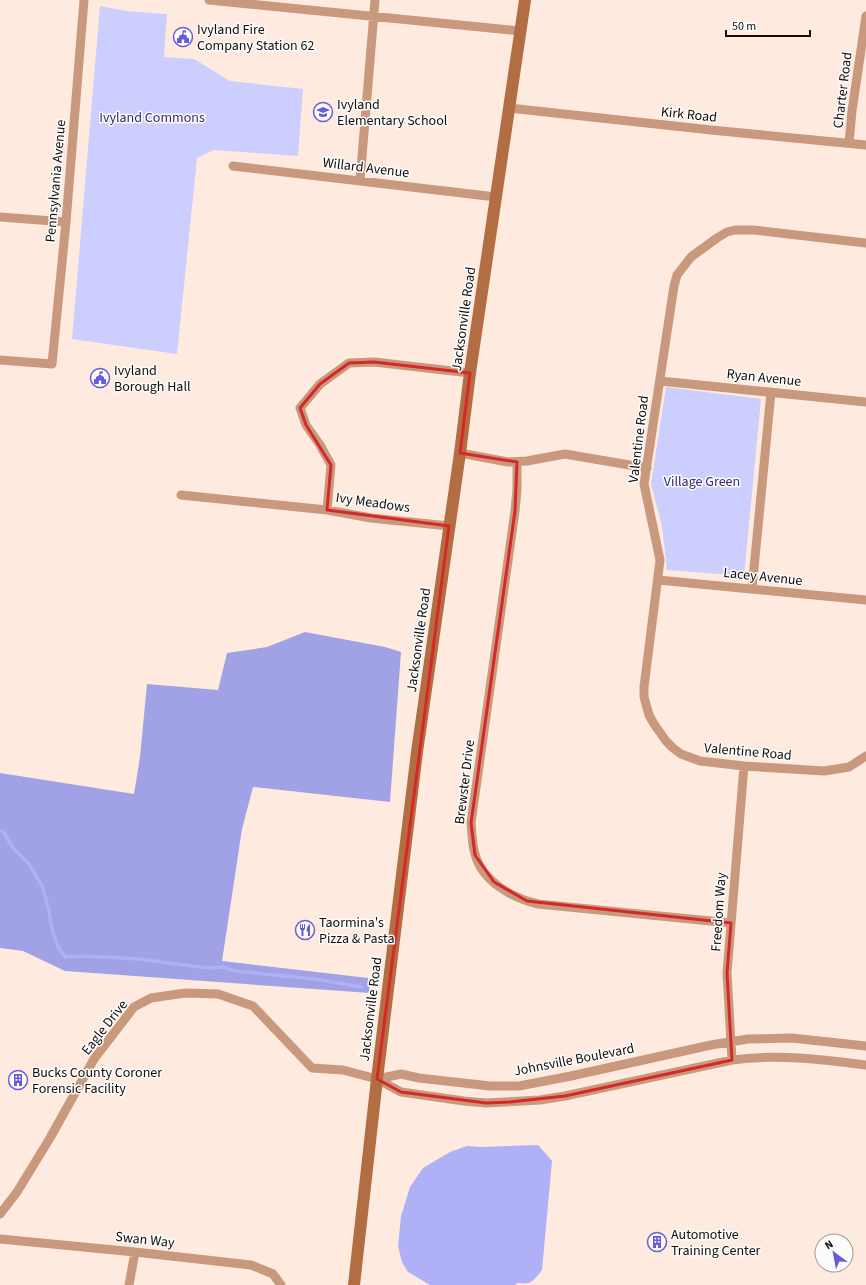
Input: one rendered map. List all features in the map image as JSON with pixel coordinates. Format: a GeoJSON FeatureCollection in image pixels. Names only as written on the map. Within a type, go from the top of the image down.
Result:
{"type":"FeatureCollection","features":[{"type":"Feature","properties":{"kind":"main road","name":"Jacksonville Road"},"geometry":{"type":"LineString","coordinates":[[354,1285],[377,1079],[417,752],[470,373],[525,0]]}},
{"type":"Feature","properties":{"kind":"street","name":"Pennsylvania Avenue"},"geometry":{"type":"LineString","coordinates":[[0,360],[52,364],[66,222],[84,0]]}},
{"type":"Feature","properties":{"kind":"street"},"geometry":{"type":"LineString","coordinates":[[209,0],[520,31]]}},
{"type":"Feature","properties":{"kind":"street"},"geometry":{"type":"LineString","coordinates":[[360,181],[375,0]]}},
{"type":"Feature","properties":{"kind":"street","name":"Charter Road"},"geometry":{"type":"LineString","coordinates":[[849,143],[866,16]]}},
{"type":"Feature","properties":{"kind":"street","name":"Kirk Road"},"geometry":{"type":"LineString","coordinates":[[509,108],[866,145]]}},
{"type":"Feature","properties":{"kind":"street","name":"Willard Avenue"},"geometry":{"type":"LineString","coordinates":[[233,166],[496,197]]}},
{"type":"Feature","properties":{"kind":"street"},"geometry":{"type":"LineString","coordinates":[[0,217],[66,222]]}},
{"type":"Feature","properties":{"kind":"street","name":"Valentine Road"},"geometry":{"type":"LineString","coordinates":[[866,243],[746,230],[727,232],[707,244],[691,257],[677,275],[674,286],[644,484],[660,560],[644,687],[645,701],[651,720],[666,741],[681,754],[700,761],[744,766],[824,771],[850,767],[866,756]]}},
{"type":"Feature","properties":{"kind":"street","name":"Ivy Meadows"},"geometry":{"type":"LineString","coordinates":[[449,526],[371,518],[327,510],[331,465],[320,445],[306,425],[300,408],[320,384],[349,363],[374,362],[470,373]]}},
{"type":"Feature","properties":{"kind":"street","name":"Ryan Avenue"},"geometry":{"type":"LineString","coordinates":[[660,381],[866,402]]}},
{"type":"Feature","properties":{"kind":"street"},"geometry":{"type":"LineString","coordinates":[[752,588],[771,392]]}},
{"type":"Feature","properties":{"kind":"street"},"geometry":{"type":"LineString","coordinates":[[460,453],[508,462],[518,462],[565,454],[647,468]]}},
{"type":"Feature","properties":{"kind":"street","name":"Brewster Drive"},"geometry":{"type":"LineString","coordinates":[[518,462],[515,511],[471,823],[475,855],[487,876],[501,888],[527,901],[538,904],[731,923]]}},
{"type":"Feature","properties":{"kind":"street"},"geometry":{"type":"LineString","coordinates":[[181,495],[327,510]]}},
{"type":"Feature","properties":{"kind":"street","name":"Lacey Avenue"},"geometry":{"type":"LineString","coordinates":[[658,580],[866,600]]}},
{"type":"Feature","properties":{"kind":"street","name":"Freedom Way"},"geometry":{"type":"LineString","coordinates":[[732,1060],[727,973],[744,766]]}},
{"type":"Feature","properties":{"kind":"street","name":"Eagle Drive"},"geometry":{"type":"LineString","coordinates":[[0,1214],[17,1192],[50,1138],[94,1059],[134,1007],[151,998],[185,993],[218,994],[253,1006],[312,1068],[343,1070],[377,1079]]}},
{"type":"Feature","properties":{"kind":"street","name":"Johnsville Boulevard"},"geometry":{"type":"LineString","coordinates":[[377,1079],[401,1074],[419,1078],[490,1086],[519,1086],[572,1076],[731,1041],[792,1038],[866,1046]]}},
{"type":"Feature","properties":{"kind":"street"},"geometry":{"type":"LineString","coordinates":[[377,1079],[401,1092],[486,1103],[540,1100],[565,1096],[732,1060],[754,1057],[792,1057],[866,1064]]}},
{"type":"Feature","properties":{"kind":"street","name":"Swan Way"},"geometry":{"type":"LineString","coordinates":[[0,1239],[251,1265],[272,1274],[281,1285]]}},
{"type":"Feature","properties":{"kind":"street"},"geometry":{"type":"LineString","coordinates":[[129,1285],[135,1252]]}},
{"type":"Feature","properties":{"kind":"highlighted area"},"geometry":{"type":"Polygon","coordinates":[[[374,362],[470,373],[460,453],[517,462],[515,511],[471,823],[475,855],[494,882],[527,901],[731,923],[727,973],[732,1060],[565,1096],[510,1102],[486,1103],[401,1092],[377,1079],[449,526],[327,510],[331,465],[306,425],[300,408],[320,384],[349,363],[374,362]]]}},
{"type":"Feature","properties":{"kind":"green space","name":"Ivyland Commons"},"geometry":{"type":"Polygon","coordinates":[[[100,6],[126,11],[167,14],[164,57],[194,59],[230,81],[303,89],[298,156],[214,150],[197,158],[177,354],[72,339],[100,6]]]}},
{"type":"Feature","properties":{"kind":"green space","name":"Village Green"},"geometry":{"type":"Polygon","coordinates":[[[666,387],[761,399],[744,576],[667,570],[662,526],[651,484],[666,387]]]}},
{"type":"Feature","properties":{"kind":"shaded area"},"geometry":{"type":"Polygon","coordinates":[[[305,632],[385,647],[401,652],[390,802],[253,787],[242,829],[222,961],[368,978],[370,993],[65,971],[23,951],[0,948],[0,773],[134,794],[140,757],[147,684],[218,690],[227,653],[267,647],[305,632]]]}},
{"type":"Feature","properties":{"kind":"shaded area"},"geometry":{"type":"Polygon","coordinates":[[[538,1145],[552,1161],[542,1270],[532,1281],[529,1283],[517,1283],[516,1285],[430,1285],[408,1272],[402,1262],[398,1246],[401,1216],[410,1187],[423,1168],[450,1152],[467,1146],[482,1147],[538,1145]]]}},
{"type":"Feature","properties":{"kind":"waterway"},"geometry":{"type":"LineString","coordinates":[[0,831],[3,831],[13,848],[29,864],[42,886],[57,945],[65,957],[86,956],[139,959],[208,968],[223,967],[235,971],[315,979],[362,987]]}},
{"type":"Feature","properties":{"kind":"place","name":"Ivyland Fire Company Station 62"},"geometry":{"type":"Point","coordinates":[183,37]}},
{"type":"Feature","properties":{"kind":"place","name":"Ivyland Elementary School"},"geometry":{"type":"Point","coordinates":[323,112]}},
{"type":"Feature","properties":{"kind":"place","name":"Ivyland Borough Hall"},"geometry":{"type":"Point","coordinates":[100,378]}},
{"type":"Feature","properties":{"kind":"place","name":"Taormina's Pizza & Pasta"},"geometry":{"type":"Point","coordinates":[305,930]}},
{"type":"Feature","properties":{"kind":"place","name":"Bucks County Coroner Forensic Facility"},"geometry":{"type":"Point","coordinates":[18,1080]}},
{"type":"Feature","properties":{"kind":"place","name":"Automotive Training Center"},"geometry":{"type":"Point","coordinates":[657,1242]}}]}
